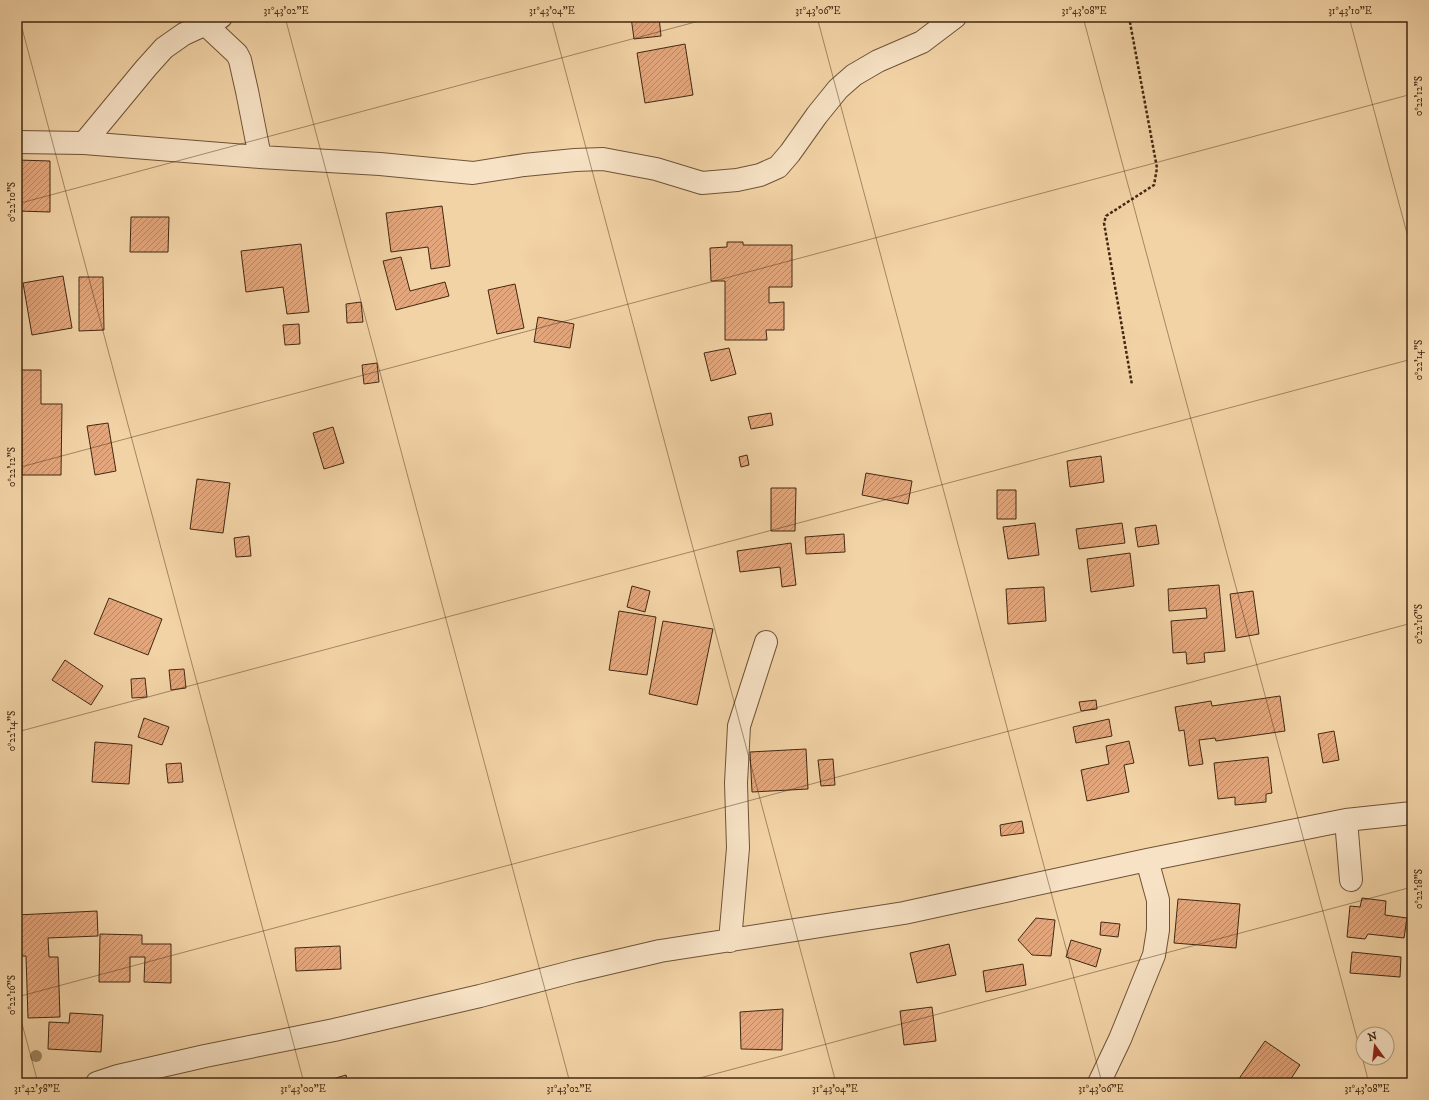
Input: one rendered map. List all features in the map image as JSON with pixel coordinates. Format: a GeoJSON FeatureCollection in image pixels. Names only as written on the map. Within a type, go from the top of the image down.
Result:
{"type":"FeatureCollection","features":[{"type":"Feature","properties":{"kind":"street"},"geometry":{"type":"LineString","coordinates":[[17,142],[84,143],[260,157],[380,164],[473,173],[524,165],[603,159],[656,169],[702,183],[737,180],[760,175],[778,167],[838,89],[854,75],[878,61],[922,42],[955,17]]}},
{"type":"Feature","properties":{"kind":"street"},"geometry":{"type":"LineString","coordinates":[[84,143],[164,48],[184,34],[213,21],[240,60],[260,157]]}},
{"type":"Feature","properties":{"kind":"street"},"geometry":{"type":"LineString","coordinates":[[730,941],[738,848],[736,783],[739,726],[766,642]]}},
{"type":"Feature","properties":{"kind":"street"},"geometry":{"type":"LineString","coordinates":[[97,1083],[118,1076],[205,1056],[334,1030],[480,996],[575,971],[660,951],[904,913],[1146,860],[1346,820],[1412,813]]}},
{"type":"Feature","properties":{"kind":"street"},"geometry":{"type":"LineString","coordinates":[[1346,820],[1351,880]]}},
{"type":"Feature","properties":{"kind":"street"},"geometry":{"type":"LineString","coordinates":[[1099,1083],[1120,1039],[1154,955],[1158,930],[1158,900],[1146,860]]}},
{"type":"Feature","properties":{"kind":"path"},"geometry":{"type":"LineString","coordinates":[[1129,17],[1157,168],[1154,185],[1106,216],[1104,222],[1132,385]]}},
{"type":"Feature","properties":{"kind":"building"},"geometry":{"type":"Polygon","coordinates":[[[631,17],[659,17],[661,36],[634,39],[631,17]]]}},
{"type":"Feature","properties":{"kind":"building"},"geometry":{"type":"Polygon","coordinates":[[[685,44],[693,95],[645,103],[637,53],[685,44]]]}},
{"type":"Feature","properties":{"kind":"building"},"geometry":{"type":"Polygon","coordinates":[[[17,160],[50,161],[50,212],[17,211],[17,160]]]}},
{"type":"Feature","properties":{"kind":"building"},"geometry":{"type":"Polygon","coordinates":[[[442,206],[450,266],[431,269],[428,247],[391,252],[386,213],[442,206]]]}},
{"type":"Feature","properties":{"kind":"building"},"geometry":{"type":"Polygon","coordinates":[[[131,217],[169,217],[168,252],[130,252],[131,217]]]}},
{"type":"Feature","properties":{"kind":"building"},"geometry":{"type":"Polygon","coordinates":[[[727,242],[743,242],[743,245],[792,245],[792,287],[769,287],[769,303],[784,302],[784,330],[766,330],[767,340],[725,340],[725,281],[711,281],[710,248],[727,247],[727,242]]]}},
{"type":"Feature","properties":{"kind":"building"},"geometry":{"type":"Polygon","coordinates":[[[301,244],[309,312],[287,314],[283,287],[246,292],[241,251],[301,244]]]}},
{"type":"Feature","properties":{"kind":"building"},"geometry":{"type":"Polygon","coordinates":[[[401,257],[410,291],[445,282],[449,296],[396,310],[383,261],[401,257]]]}},
{"type":"Feature","properties":{"kind":"building"},"geometry":{"type":"Polygon","coordinates":[[[63,276],[72,328],[32,335],[23,283],[63,276]]]}},
{"type":"Feature","properties":{"kind":"building"},"geometry":{"type":"Polygon","coordinates":[[[79,277],[103,277],[104,330],[79,331],[79,277]]]}},
{"type":"Feature","properties":{"kind":"building"},"geometry":{"type":"Polygon","coordinates":[[[515,284],[524,328],[497,334],[488,290],[515,284]]]}},
{"type":"Feature","properties":{"kind":"building"},"geometry":{"type":"Polygon","coordinates":[[[361,302],[363,322],[347,323],[346,304],[361,302]]]}},
{"type":"Feature","properties":{"kind":"building"},"geometry":{"type":"Polygon","coordinates":[[[538,317],[574,324],[570,348],[534,342],[538,317]]]}},
{"type":"Feature","properties":{"kind":"building"},"geometry":{"type":"Polygon","coordinates":[[[299,324],[300,344],[285,345],[283,325],[299,324]]]}},
{"type":"Feature","properties":{"kind":"building"},"geometry":{"type":"Polygon","coordinates":[[[729,348],[736,374],[711,381],[704,353],[729,348]]]}},
{"type":"Feature","properties":{"kind":"building"},"geometry":{"type":"Polygon","coordinates":[[[377,363],[379,382],[364,384],[362,365],[377,363]]]}},
{"type":"Feature","properties":{"kind":"building"},"geometry":{"type":"Polygon","coordinates":[[[17,370],[41,370],[41,404],[62,404],[61,475],[22,475],[22,429],[17,429],[17,370]]]}},
{"type":"Feature","properties":{"kind":"building"},"geometry":{"type":"Polygon","coordinates":[[[771,413],[773,425],[751,429],[748,417],[771,413]]]}},
{"type":"Feature","properties":{"kind":"building"},"geometry":{"type":"Polygon","coordinates":[[[108,423],[116,471],[95,475],[87,426],[108,423]]]}},
{"type":"Feature","properties":{"kind":"building"},"geometry":{"type":"Polygon","coordinates":[[[333,427],[344,463],[324,469],[313,433],[333,427]]]}},
{"type":"Feature","properties":{"kind":"building"},"geometry":{"type":"Polygon","coordinates":[[[747,455],[749,465],[741,467],[739,457],[747,455]]]}},
{"type":"Feature","properties":{"kind":"building"},"geometry":{"type":"Polygon","coordinates":[[[1101,456],[1104,482],[1070,487],[1067,461],[1101,456]]]}},
{"type":"Feature","properties":{"kind":"building"},"geometry":{"type":"Polygon","coordinates":[[[866,473],[912,481],[908,504],[862,495],[866,473]]]}},
{"type":"Feature","properties":{"kind":"building"},"geometry":{"type":"Polygon","coordinates":[[[197,479],[230,483],[223,533],[190,529],[197,479]]]}},
{"type":"Feature","properties":{"kind":"building"},"geometry":{"type":"Polygon","coordinates":[[[771,488],[796,488],[795,531],[771,531],[771,488]]]}},
{"type":"Feature","properties":{"kind":"building"},"geometry":{"type":"Polygon","coordinates":[[[997,490],[1016,490],[1016,519],[997,519],[997,490]]]}},
{"type":"Feature","properties":{"kind":"building"},"geometry":{"type":"Polygon","coordinates":[[[1035,523],[1039,555],[1008,559],[1003,527],[1035,523]]]}},
{"type":"Feature","properties":{"kind":"building"},"geometry":{"type":"Polygon","coordinates":[[[1122,523],[1125,543],[1079,549],[1076,529],[1122,523]]]}},
{"type":"Feature","properties":{"kind":"building"},"geometry":{"type":"Polygon","coordinates":[[[1156,525],[1159,544],[1138,547],[1135,528],[1156,525]]]}},
{"type":"Feature","properties":{"kind":"building"},"geometry":{"type":"Polygon","coordinates":[[[844,534],[845,552],[806,554],[805,537],[844,534]]]}},
{"type":"Feature","properties":{"kind":"building"},"geometry":{"type":"Polygon","coordinates":[[[249,536],[251,556],[236,557],[234,538],[249,536]]]}},
{"type":"Feature","properties":{"kind":"building"},"geometry":{"type":"Polygon","coordinates":[[[791,543],[796,585],[782,587],[780,567],[740,572],[737,551],[791,543]]]}},
{"type":"Feature","properties":{"kind":"building"},"geometry":{"type":"Polygon","coordinates":[[[1130,553],[1134,586],[1091,592],[1087,559],[1130,553]]]}},
{"type":"Feature","properties":{"kind":"building"},"geometry":{"type":"Polygon","coordinates":[[[1219,585],[1225,651],[1204,653],[1205,662],[1187,664],[1186,652],[1173,653],[1171,621],[1207,618],[1206,608],[1169,611],[1168,589],[1219,585]]]}},
{"type":"Feature","properties":{"kind":"building"},"geometry":{"type":"Polygon","coordinates":[[[632,586],[650,591],[645,612],[627,607],[632,586]]]}},
{"type":"Feature","properties":{"kind":"building"},"geometry":{"type":"Polygon","coordinates":[[[1044,587],[1046,621],[1008,624],[1006,589],[1044,587]]]}},
{"type":"Feature","properties":{"kind":"building"},"geometry":{"type":"Polygon","coordinates":[[[1253,591],[1259,634],[1236,638],[1230,594],[1253,591]]]}},
{"type":"Feature","properties":{"kind":"building"},"geometry":{"type":"Polygon","coordinates":[[[109,598],[162,619],[148,655],[94,634],[109,598]]]}},
{"type":"Feature","properties":{"kind":"building"},"geometry":{"type":"Polygon","coordinates":[[[619,611],[656,617],[647,675],[609,670],[619,611]]]}},
{"type":"Feature","properties":{"kind":"building"},"geometry":{"type":"Polygon","coordinates":[[[663,621],[713,629],[697,705],[649,694],[663,621]]]}},
{"type":"Feature","properties":{"kind":"building"},"geometry":{"type":"Polygon","coordinates":[[[65,660],[103,686],[91,705],[52,680],[65,660]]]}},
{"type":"Feature","properties":{"kind":"building"},"geometry":{"type":"Polygon","coordinates":[[[184,669],[186,688],[171,690],[169,670],[184,669]]]}},
{"type":"Feature","properties":{"kind":"building"},"geometry":{"type":"Polygon","coordinates":[[[145,678],[147,697],[132,698],[131,679],[145,678]]]}},
{"type":"Feature","properties":{"kind":"building"},"geometry":{"type":"Polygon","coordinates":[[[1280,696],[1285,731],[1216,741],[1215,738],[1199,740],[1203,764],[1189,766],[1184,730],[1179,731],[1175,707],[1211,701],[1212,706],[1280,696]]]}},
{"type":"Feature","properties":{"kind":"building"},"geometry":{"type":"Polygon","coordinates":[[[1096,700],[1097,709],[1081,711],[1079,702],[1096,700]]]}},
{"type":"Feature","properties":{"kind":"building"},"geometry":{"type":"Polygon","coordinates":[[[144,718],[169,727],[162,745],[138,737],[144,718]]]}},
{"type":"Feature","properties":{"kind":"building"},"geometry":{"type":"Polygon","coordinates":[[[1109,719],[1112,736],[1076,743],[1073,727],[1109,719]]]}},
{"type":"Feature","properties":{"kind":"building"},"geometry":{"type":"Polygon","coordinates":[[[1334,731],[1339,760],[1323,763],[1318,734],[1334,731]]]}},
{"type":"Feature","properties":{"kind":"building"},"geometry":{"type":"Polygon","coordinates":[[[1129,741],[1134,763],[1124,765],[1129,792],[1087,801],[1081,770],[1109,764],[1106,746],[1129,741]]]}},
{"type":"Feature","properties":{"kind":"building"},"geometry":{"type":"Polygon","coordinates":[[[95,742],[132,745],[129,784],[92,782],[95,742]]]}},
{"type":"Feature","properties":{"kind":"building"},"geometry":{"type":"Polygon","coordinates":[[[806,749],[808,789],[752,792],[750,752],[806,749]]]}},
{"type":"Feature","properties":{"kind":"building"},"geometry":{"type":"Polygon","coordinates":[[[1268,757],[1272,793],[1266,794],[1266,802],[1235,805],[1235,797],[1218,799],[1214,763],[1268,757]]]}},
{"type":"Feature","properties":{"kind":"building"},"geometry":{"type":"Polygon","coordinates":[[[833,759],[835,785],[821,786],[818,760],[833,759]]]}},
{"type":"Feature","properties":{"kind":"building"},"geometry":{"type":"Polygon","coordinates":[[[181,763],[183,782],[168,783],[166,764],[181,763]]]}},
{"type":"Feature","properties":{"kind":"building"},"geometry":{"type":"Polygon","coordinates":[[[1022,821],[1024,833],[1001,836],[1000,825],[1022,821]]]}},
{"type":"Feature","properties":{"kind":"building"},"geometry":{"type":"Polygon","coordinates":[[[1362,898],[1386,901],[1385,915],[1407,918],[1404,938],[1368,934],[1365,939],[1347,937],[1350,906],[1360,907],[1362,898]]]}},
{"type":"Feature","properties":{"kind":"building"},"geometry":{"type":"Polygon","coordinates":[[[1178,899],[1240,904],[1236,948],[1174,943],[1178,899]]]}},
{"type":"Feature","properties":{"kind":"building"},"geometry":{"type":"Polygon","coordinates":[[[97,911],[98,936],[48,938],[49,957],[58,957],[60,1017],[28,1018],[26,956],[17,956],[17,915],[97,911]]]}},
{"type":"Feature","properties":{"kind":"building"},"geometry":{"type":"Polygon","coordinates":[[[1036,918],[1055,920],[1051,956],[1032,955],[1018,940],[1036,918]]]}},
{"type":"Feature","properties":{"kind":"building"},"geometry":{"type":"Polygon","coordinates":[[[1101,922],[1120,924],[1118,937],[1100,935],[1101,922]]]}},
{"type":"Feature","properties":{"kind":"building"},"geometry":{"type":"Polygon","coordinates":[[[100,934],[142,935],[142,944],[171,944],[171,983],[144,982],[145,957],[130,957],[130,982],[99,982],[100,934]]]}},
{"type":"Feature","properties":{"kind":"building"},"geometry":{"type":"Polygon","coordinates":[[[1071,940],[1101,949],[1096,967],[1066,957],[1071,940]]]}},
{"type":"Feature","properties":{"kind":"building"},"geometry":{"type":"Polygon","coordinates":[[[949,944],[956,975],[917,983],[910,953],[949,944]]]}},
{"type":"Feature","properties":{"kind":"building"},"geometry":{"type":"Polygon","coordinates":[[[340,946],[341,969],[296,971],[295,948],[340,946]]]}},
{"type":"Feature","properties":{"kind":"building"},"geometry":{"type":"Polygon","coordinates":[[[1352,952],[1401,957],[1400,977],[1350,973],[1352,952]]]}},
{"type":"Feature","properties":{"kind":"building"},"geometry":{"type":"Polygon","coordinates":[[[1023,964],[1026,985],[986,992],[983,971],[1023,964]]]}},
{"type":"Feature","properties":{"kind":"building"},"geometry":{"type":"Polygon","coordinates":[[[932,1007],[936,1041],[904,1045],[900,1011],[932,1007]]]}},
{"type":"Feature","properties":{"kind":"building"},"geometry":{"type":"Polygon","coordinates":[[[783,1009],[782,1050],[741,1049],[740,1012],[783,1009]]]}},
{"type":"Feature","properties":{"kind":"building"},"geometry":{"type":"Polygon","coordinates":[[[70,1013],[103,1015],[101,1052],[48,1049],[49,1022],[69,1023],[70,1013]]]}},
{"type":"Feature","properties":{"kind":"building"},"geometry":{"type":"Polygon","coordinates":[[[1265,1041],[1300,1065],[1288,1083],[1236,1083],[1265,1041]]]}},
{"type":"Feature","properties":{"kind":"building"},"geometry":{"type":"Polygon","coordinates":[[[346,1075],[348,1083],[319,1083],[346,1075]]]}}]}
